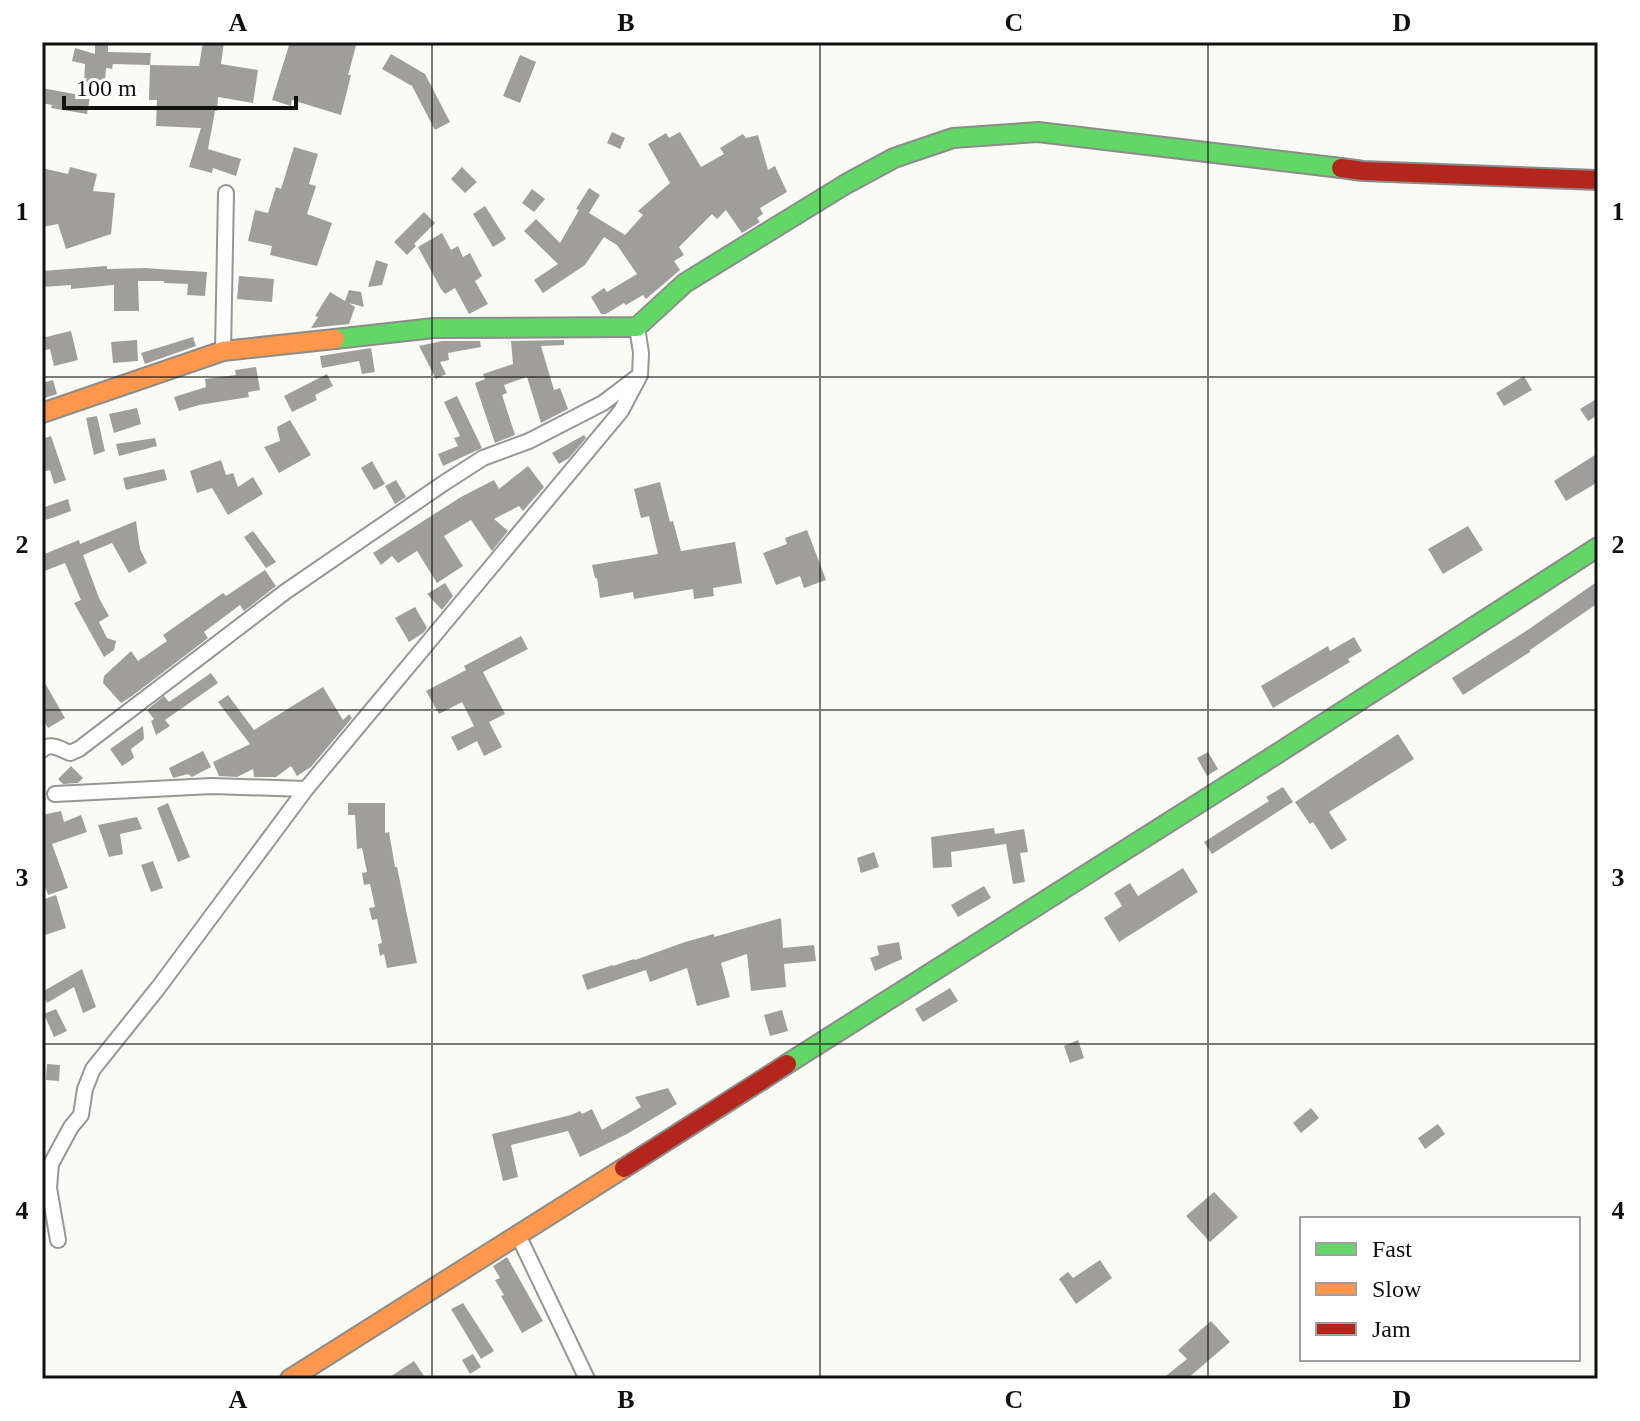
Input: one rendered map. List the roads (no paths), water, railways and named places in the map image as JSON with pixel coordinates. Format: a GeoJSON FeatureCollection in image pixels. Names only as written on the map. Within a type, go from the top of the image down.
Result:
{"type":"FeatureCollection","features":[{"type":"Feature","properties":{"kind":"street"},"geometry":{"type":"LineString","coordinates":[[42,413],[223,351],[434,328],[637,327],[685,283],[846,184],[894,158],[953,138],[1038,132],[1363,171],[1598,180]]}},
{"type":"Feature","properties":{"kind":"street"},"geometry":{"type":"LineString","coordinates":[[223,351],[226,193]]}},
{"type":"Feature","properties":{"kind":"street"},"geometry":{"type":"LineString","coordinates":[[58,1240],[49,1188],[51,1164],[81,1115],[85,1089],[93,1069],[158,988],[306,789],[621,411],[640,375],[637,327]]}},
{"type":"Feature","properties":{"kind":"street"},"geometry":{"type":"LineString","coordinates":[[44,744],[70,753],[79,749],[285,592],[444,483],[483,458],[529,441],[603,403],[640,375]]}},
{"type":"Feature","properties":{"kind":"street"},"geometry":{"type":"LineString","coordinates":[[290,1379],[1598,547]]}},
{"type":"Feature","properties":{"kind":"street"},"geometry":{"type":"LineString","coordinates":[[55,794],[212,786],[306,789]]}},
{"type":"Feature","properties":{"kind":"street"},"geometry":{"type":"LineString","coordinates":[[518,1235],[587,1379]]}}]}
